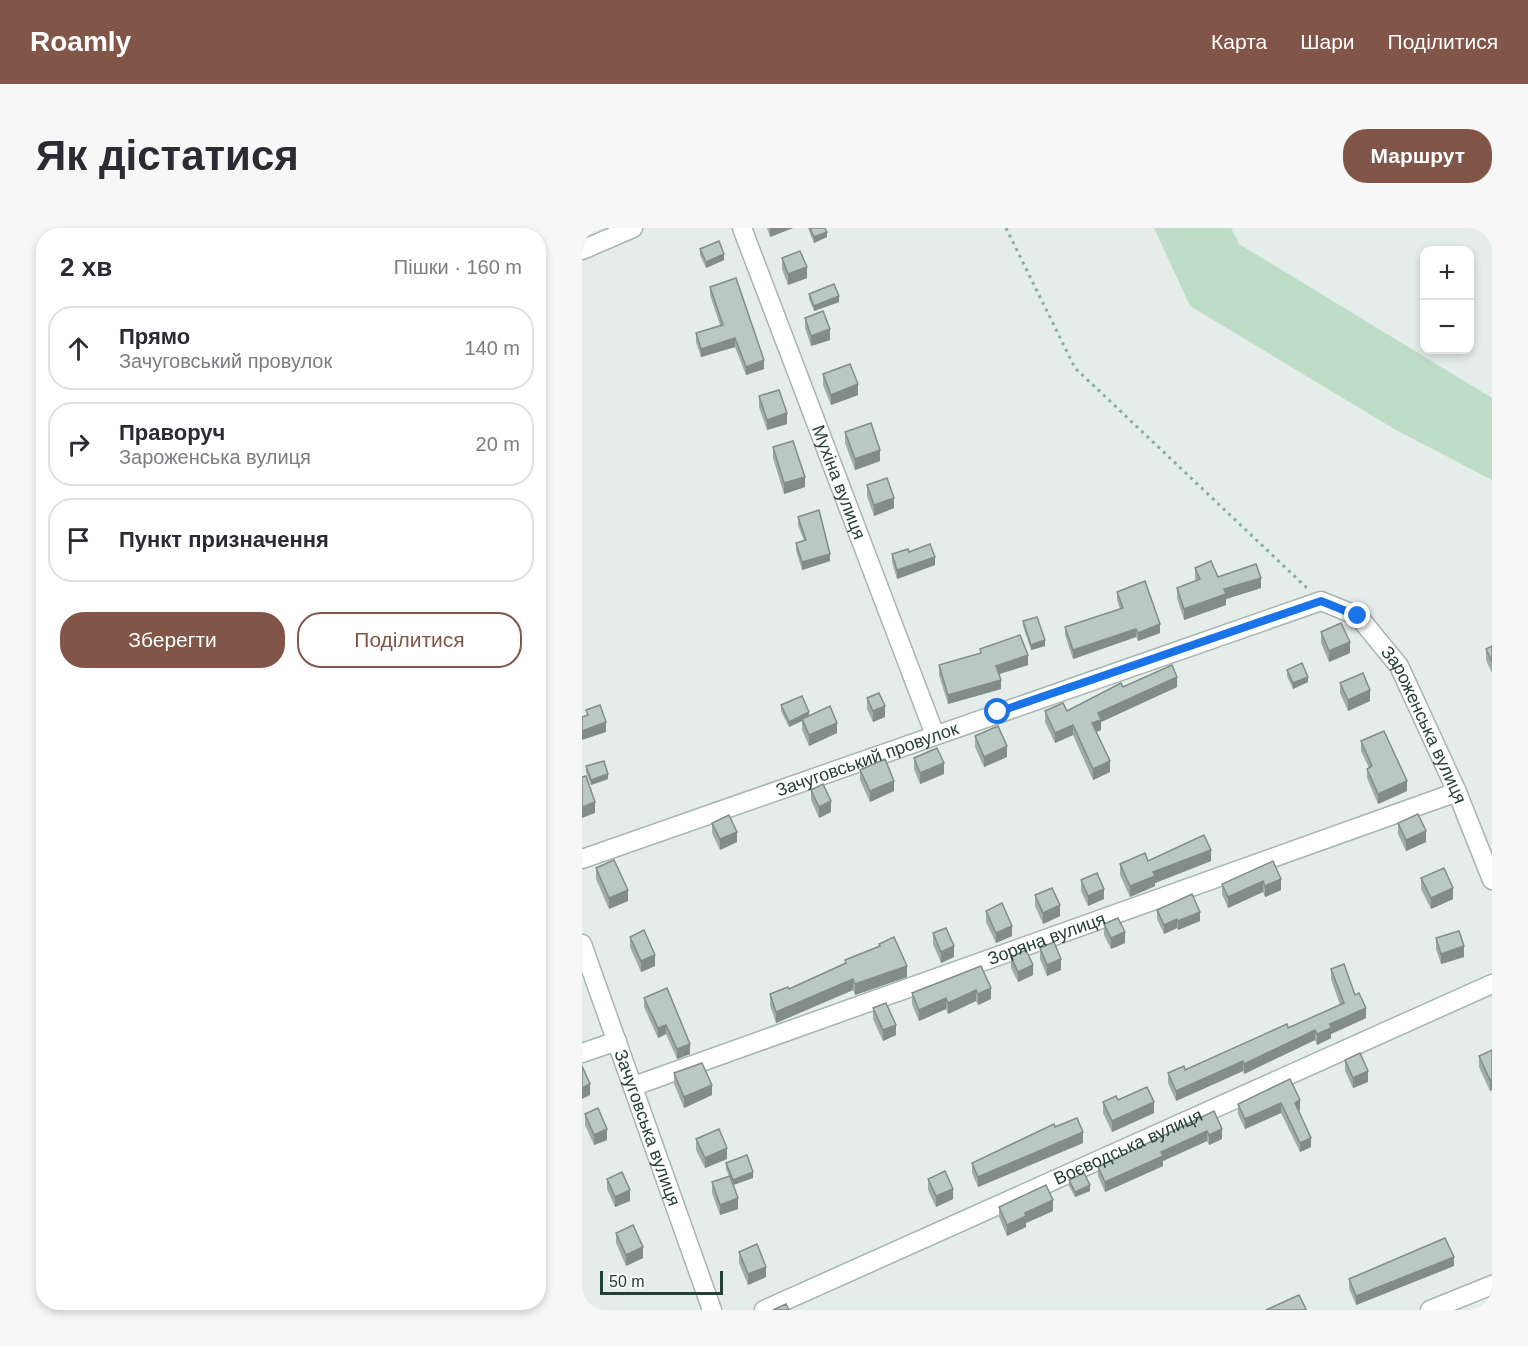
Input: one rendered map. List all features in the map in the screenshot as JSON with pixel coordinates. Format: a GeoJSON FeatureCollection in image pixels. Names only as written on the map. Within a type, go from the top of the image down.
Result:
{"type":"FeatureCollection","features":[{"type":"Feature","properties":{"kind":"street"},"geometry":{"type":"LineString","coordinates":[[582,250],[633,228]]}},
{"type":"Feature","properties":{"kind":"street","name":"Мухіна вулиця"},"geometry":{"type":"LineString","coordinates":[[742,228],[936,735]]}},
{"type":"Feature","properties":{"kind":"street","name":"Зачуговський провулок"},"geometry":{"type":"LineString","coordinates":[[582,859],[1321,601]]}},
{"type":"Feature","properties":{"kind":"street","name":"Зароженська вулиця"},"geometry":{"type":"LineString","coordinates":[[1321,601],[1358,616],[1399,666],[1457,792],[1492,880]]}},
{"type":"Feature","properties":{"kind":"street","name":"Зоряна вулиця"},"geometry":{"type":"LineString","coordinates":[[634,1086],[1457,792]]}},
{"type":"Feature","properties":{"kind":"street","name":"Зачуговська вулиця"},"geometry":{"type":"LineString","coordinates":[[582,944],[712,1310]]}},
{"type":"Feature","properties":{"kind":"street","name":"Воєводська вулиця"},"geometry":{"type":"LineString","coordinates":[[764,1310],[1492,984]]}},
{"type":"Feature","properties":{"kind":"street"},"geometry":{"type":"LineString","coordinates":[[582,1053],[618,1041]]}},
{"type":"Feature","properties":{"kind":"street"},"geometry":{"type":"LineString","coordinates":[[1430,1310],[1492,1285]]}},
{"type":"Feature","properties":{"kind":"path"},"geometry":{"type":"LineString","coordinates":[[1006,228],[1075,369],[1321,601]]}},
{"type":"Feature","properties":{"kind":"green space"},"geometry":{"type":"Polygon","coordinates":[[[1154,228],[1231,228],[1239,244],[1492,398],[1492,480],[1396,430],[1190,306],[1154,228]]]}},
{"type":"Feature","properties":{"kind":"building"},"geometry":{"type":"Polygon","coordinates":[[[810,228],[825,228],[827,232],[814,237],[810,228]]]}},
{"type":"Feature","properties":{"kind":"building"},"geometry":{"type":"Polygon","coordinates":[[[719,241],[724,254],[706,262],[700,249],[719,241]]]}},
{"type":"Feature","properties":{"kind":"building"},"geometry":{"type":"Polygon","coordinates":[[[800,251],[807,267],[788,274],[782,258],[800,251]]]}},
{"type":"Feature","properties":{"kind":"building"},"geometry":{"type":"Polygon","coordinates":[[[736,278],[764,360],[746,367],[735,338],[701,349],[696,333],[723,325],[710,287],[736,278]]]}},
{"type":"Feature","properties":{"kind":"building"},"geometry":{"type":"Polygon","coordinates":[[[834,284],[839,296],[814,306],[809,294],[834,284]]]}},
{"type":"Feature","properties":{"kind":"building"},"geometry":{"type":"Polygon","coordinates":[[[823,311],[830,329],[811,336],[805,318],[823,311]]]}},
{"type":"Feature","properties":{"kind":"building"},"geometry":{"type":"Polygon","coordinates":[[[850,364],[858,384],[831,395],[823,374],[850,364]]]}},
{"type":"Feature","properties":{"kind":"building"},"geometry":{"type":"Polygon","coordinates":[[[779,390],[787,413],[767,420],[759,396],[779,390]]]}},
{"type":"Feature","properties":{"kind":"building"},"geometry":{"type":"Polygon","coordinates":[[[871,423],[880,450],[855,459],[845,432],[871,423]]]}},
{"type":"Feature","properties":{"kind":"building"},"geometry":{"type":"Polygon","coordinates":[[[793,441],[805,477],[784,483],[773,447],[793,441]]]}},
{"type":"Feature","properties":{"kind":"building"},"geometry":{"type":"Polygon","coordinates":[[[887,478],[894,498],[874,505],[867,485],[887,478]]]}},
{"type":"Feature","properties":{"kind":"building"},"geometry":{"type":"Polygon","coordinates":[[[819,510],[830,554],[802,562],[796,543],[806,540],[798,517],[819,510]]]}},
{"type":"Feature","properties":{"kind":"building"},"geometry":{"type":"Polygon","coordinates":[[[930,544],[935,557],[897,570],[892,554],[908,549],[909,552],[930,544]]]}},
{"type":"Feature","properties":{"kind":"building"},"geometry":{"type":"Polygon","coordinates":[[[1211,561],[1218,577],[1256,564],[1261,578],[1224,589],[1226,594],[1184,609],[1177,588],[1200,579],[1195,568],[1211,561]]]}},
{"type":"Feature","properties":{"kind":"building"},"geometry":{"type":"Polygon","coordinates":[[[1145,581],[1160,624],[1138,633],[1136,629],[1073,650],[1065,627],[1123,608],[1117,592],[1145,581]]]}},
{"type":"Feature","properties":{"kind":"building"},"geometry":{"type":"Polygon","coordinates":[[[1037,617],[1045,640],[1031,645],[1023,621],[1037,617]]]}},
{"type":"Feature","properties":{"kind":"building"},"geometry":{"type":"Polygon","coordinates":[[[1341,623],[1350,642],[1329,651],[1321,632],[1341,623]]]}},
{"type":"Feature","properties":{"kind":"building"},"geometry":{"type":"Polygon","coordinates":[[[1020,635],[1028,655],[996,666],[1001,680],[948,695],[939,665],[981,653],[980,649],[1020,635]]]}},
{"type":"Feature","properties":{"kind":"building"},"geometry":{"type":"Polygon","coordinates":[[[1492,646],[1492,662],[1486,649],[1492,646]]]}},
{"type":"Feature","properties":{"kind":"building"},"geometry":{"type":"Polygon","coordinates":[[[1302,663],[1308,677],[1293,683],[1287,670],[1302,663]]]}},
{"type":"Feature","properties":{"kind":"building"},"geometry":{"type":"Polygon","coordinates":[[[1172,665],[1177,677],[1098,713],[1101,720],[1092,723],[1110,761],[1093,769],[1073,725],[1055,733],[1045,711],[1063,703],[1067,711],[1121,683],[1123,687],[1172,665]]]}},
{"type":"Feature","properties":{"kind":"building"},"geometry":{"type":"Polygon","coordinates":[[[1363,673],[1370,690],[1348,700],[1340,683],[1363,673]]]}},
{"type":"Feature","properties":{"kind":"building"},"geometry":{"type":"Polygon","coordinates":[[[879,693],[885,706],[873,711],[867,698],[879,693]]]}},
{"type":"Feature","properties":{"kind":"building"},"geometry":{"type":"Polygon","coordinates":[[[802,696],[809,712],[789,722],[781,705],[802,696]]]}},
{"type":"Feature","properties":{"kind":"building"},"geometry":{"type":"Polygon","coordinates":[[[600,705],[606,722],[582,731],[582,717],[588,715],[586,710],[600,705]]]}},
{"type":"Feature","properties":{"kind":"building"},"geometry":{"type":"Polygon","coordinates":[[[830,706],[837,723],[809,735],[802,719],[830,706]]]}},
{"type":"Feature","properties":{"kind":"building"},"geometry":{"type":"Polygon","coordinates":[[[998,726],[1007,746],[984,757],[975,736],[998,726]]]}},
{"type":"Feature","properties":{"kind":"building"},"geometry":{"type":"Polygon","coordinates":[[[1384,731],[1407,781],[1378,794],[1367,769],[1372,766],[1361,741],[1384,731]]]}},
{"type":"Feature","properties":{"kind":"building"},"geometry":{"type":"Polygon","coordinates":[[[937,748],[944,763],[920,773],[914,758],[937,748]]]}},
{"type":"Feature","properties":{"kind":"building"},"geometry":{"type":"Polygon","coordinates":[[[885,759],[894,781],[870,791],[860,770],[885,759]]]}},
{"type":"Feature","properties":{"kind":"building"},"geometry":{"type":"Polygon","coordinates":[[[604,761],[608,774],[591,780],[586,766],[604,761]]]}},
{"type":"Feature","properties":{"kind":"building"},"geometry":{"type":"Polygon","coordinates":[[[586,776],[595,802],[582,807],[582,777],[586,776]]]}},
{"type":"Feature","properties":{"kind":"building"},"geometry":{"type":"Polygon","coordinates":[[[823,784],[831,801],[819,807],[811,790],[823,784]]]}},
{"type":"Feature","properties":{"kind":"building"},"geometry":{"type":"Polygon","coordinates":[[[1418,814],[1426,831],[1406,840],[1398,823],[1418,814]]]}},
{"type":"Feature","properties":{"kind":"building"},"geometry":{"type":"Polygon","coordinates":[[[729,815],[737,832],[720,839],[712,823],[729,815]]]}},
{"type":"Feature","properties":{"kind":"building"},"geometry":{"type":"Polygon","coordinates":[[[1204,835],[1211,850],[1153,872],[1155,876],[1130,886],[1120,864],[1145,853],[1148,861],[1204,835]]]}},
{"type":"Feature","properties":{"kind":"building"},"geometry":{"type":"Polygon","coordinates":[[[614,860],[628,890],[609,898],[596,868],[614,860]]]}},
{"type":"Feature","properties":{"kind":"building"},"geometry":{"type":"Polygon","coordinates":[[[1273,861],[1281,879],[1265,886],[1263,881],[1228,897],[1222,884],[1273,861]]]}},
{"type":"Feature","properties":{"kind":"building"},"geometry":{"type":"Polygon","coordinates":[[[1444,868],[1453,888],[1431,898],[1421,878],[1444,868]]]}},
{"type":"Feature","properties":{"kind":"building"},"geometry":{"type":"Polygon","coordinates":[[[1097,873],[1104,889],[1088,896],[1081,880],[1097,873]]]}},
{"type":"Feature","properties":{"kind":"building"},"geometry":{"type":"Polygon","coordinates":[[[1052,888],[1060,905],[1043,913],[1035,895],[1052,888]]]}},
{"type":"Feature","properties":{"kind":"building"},"geometry":{"type":"Polygon","coordinates":[[[1192,894],[1200,912],[1164,925],[1157,910],[1192,894]]]}},
{"type":"Feature","properties":{"kind":"building"},"geometry":{"type":"Polygon","coordinates":[[[1002,903],[1012,926],[996,933],[986,911],[1002,903]]]}},
{"type":"Feature","properties":{"kind":"building"},"geometry":{"type":"Polygon","coordinates":[[[1118,918],[1125,932],[1111,938],[1104,924],[1118,918]]]}},
{"type":"Feature","properties":{"kind":"building"},"geometry":{"type":"Polygon","coordinates":[[[946,928],[954,946],[941,952],[933,933],[946,928]]]}},
{"type":"Feature","properties":{"kind":"building"},"geometry":{"type":"Polygon","coordinates":[[[644,930],[655,955],[641,961],[630,937],[644,930]]]}},
{"type":"Feature","properties":{"kind":"building"},"geometry":{"type":"Polygon","coordinates":[[[1459,931],[1464,946],[1441,954],[1436,938],[1459,931]]]}},
{"type":"Feature","properties":{"kind":"building"},"geometry":{"type":"Polygon","coordinates":[[[894,937],[907,966],[855,984],[853,979],[776,1012],[770,994],[788,987],[789,989],[846,963],[845,960],[880,946],[879,944],[894,937]]]}},
{"type":"Feature","properties":{"kind":"building"},"geometry":{"type":"Polygon","coordinates":[[[1054,942],[1061,959],[1047,965],[1040,948],[1054,942]]]}},
{"type":"Feature","properties":{"kind":"building"},"geometry":{"type":"Polygon","coordinates":[[[1026,950],[1033,965],[1018,972],[1011,957],[1026,950]]]}},
{"type":"Feature","properties":{"kind":"building"},"geometry":{"type":"Polygon","coordinates":[[[1344,964],[1355,995],[1359,993],[1366,1008],[1330,1024],[1331,1028],[1317,1034],[1315,1030],[1244,1064],[1243,1061],[1176,1091],[1168,1073],[1184,1066],[1185,1070],[1287,1024],[1288,1028],[1344,1003],[1331,969],[1344,964]]]}},
{"type":"Feature","properties":{"kind":"building"},"geometry":{"type":"Polygon","coordinates":[[[981,966],[991,988],[978,994],[976,990],[948,1003],[946,998],[919,1010],[912,993],[981,966]]]}},
{"type":"Feature","properties":{"kind":"building"},"geometry":{"type":"Polygon","coordinates":[[[667,988],[690,1044],[677,1049],[666,1025],[658,1028],[644,998],[667,988]]]}},
{"type":"Feature","properties":{"kind":"building"},"geometry":{"type":"Polygon","coordinates":[[[886,1003],[896,1025],[883,1030],[873,1008],[886,1003]]]}},
{"type":"Feature","properties":{"kind":"building"},"geometry":{"type":"Polygon","coordinates":[[[1492,1050],[1492,1079],[1490,1080],[1479,1056],[1492,1050]]]}},
{"type":"Feature","properties":{"kind":"building"},"geometry":{"type":"Polygon","coordinates":[[[1360,1053],[1368,1071],[1353,1078],[1345,1060],[1360,1053]]]}},
{"type":"Feature","properties":{"kind":"building"},"geometry":{"type":"Polygon","coordinates":[[[702,1063],[712,1085],[684,1097],[674,1073],[702,1063]]]}},
{"type":"Feature","properties":{"kind":"building"},"geometry":{"type":"Polygon","coordinates":[[[582,1066],[590,1084],[582,1088],[582,1066]]]}},
{"type":"Feature","properties":{"kind":"building"},"geometry":{"type":"Polygon","coordinates":[[[1290,1079],[1300,1100],[1295,1103],[1311,1138],[1300,1143],[1281,1103],[1245,1119],[1238,1104],[1290,1079]]]}},
{"type":"Feature","properties":{"kind":"building"},"geometry":{"type":"Polygon","coordinates":[[[1147,1087],[1154,1102],[1112,1121],[1103,1102],[1116,1096],[1118,1100],[1147,1087]]]}},
{"type":"Feature","properties":{"kind":"building"},"geometry":{"type":"Polygon","coordinates":[[[598,1108],[607,1129],[594,1135],[585,1114],[598,1108]]]}},
{"type":"Feature","properties":{"kind":"building"},"geometry":{"type":"Polygon","coordinates":[[[1214,1111],[1222,1129],[1209,1135],[1207,1131],[1161,1152],[1163,1156],[1105,1182],[1098,1167],[1214,1111]]]}},
{"type":"Feature","properties":{"kind":"building"},"geometry":{"type":"Polygon","coordinates":[[[1077,1118],[1083,1132],[978,1177],[972,1163],[1054,1124],[1055,1127],[1077,1118]]]}},
{"type":"Feature","properties":{"kind":"building"},"geometry":{"type":"Polygon","coordinates":[[[719,1129],[727,1148],[705,1158],[696,1139],[719,1129]]]}},
{"type":"Feature","properties":{"kind":"building"},"geometry":{"type":"Polygon","coordinates":[[[747,1155],[753,1172],[733,1180],[726,1163],[747,1155]]]}},
{"type":"Feature","properties":{"kind":"building"},"geometry":{"type":"Polygon","coordinates":[[[945,1171],[953,1189],[936,1196],[928,1179],[945,1171]]]}},
{"type":"Feature","properties":{"kind":"building"},"geometry":{"type":"Polygon","coordinates":[[[622,1172],[630,1190],[615,1197],[607,1179],[622,1172]]]}},
{"type":"Feature","properties":{"kind":"building"},"geometry":{"type":"Polygon","coordinates":[[[1084,1173],[1090,1185],[1075,1192],[1069,1180],[1084,1173]]]}},
{"type":"Feature","properties":{"kind":"building"},"geometry":{"type":"Polygon","coordinates":[[[730,1176],[738,1198],[720,1205],[712,1182],[730,1176]]]}},
{"type":"Feature","properties":{"kind":"building"},"geometry":{"type":"Polygon","coordinates":[[[1046,1185],[1053,1200],[1025,1213],[1026,1216],[1007,1225],[999,1207],[1046,1185]]]}},
{"type":"Feature","properties":{"kind":"building"},"geometry":{"type":"Polygon","coordinates":[[[633,1225],[643,1247],[626,1255],[616,1233],[633,1225]]]}},
{"type":"Feature","properties":{"kind":"building"},"geometry":{"type":"Polygon","coordinates":[[[1445,1238],[1454,1257],[1356,1296],[1349,1279],[1445,1238]]]}},
{"type":"Feature","properties":{"kind":"building"},"geometry":{"type":"Polygon","coordinates":[[[757,1244],[766,1267],[748,1274],[739,1252],[757,1244]]]}},
{"type":"Feature","properties":{"kind":"building"},"geometry":{"type":"Polygon","coordinates":[[[1299,1295],[1306,1309],[1266,1310],[1299,1295]]]}},
{"type":"Feature","properties":{"kind":"building"},"geometry":{"type":"Polygon","coordinates":[[[786,1304],[789,1310],[773,1310],[786,1304]]]}},
{"type":"Feature","properties":{"kind":"route"},"geometry":{"type":"LineString","coordinates":[[998,712],[1321,601],[1358,616]]}}]}
